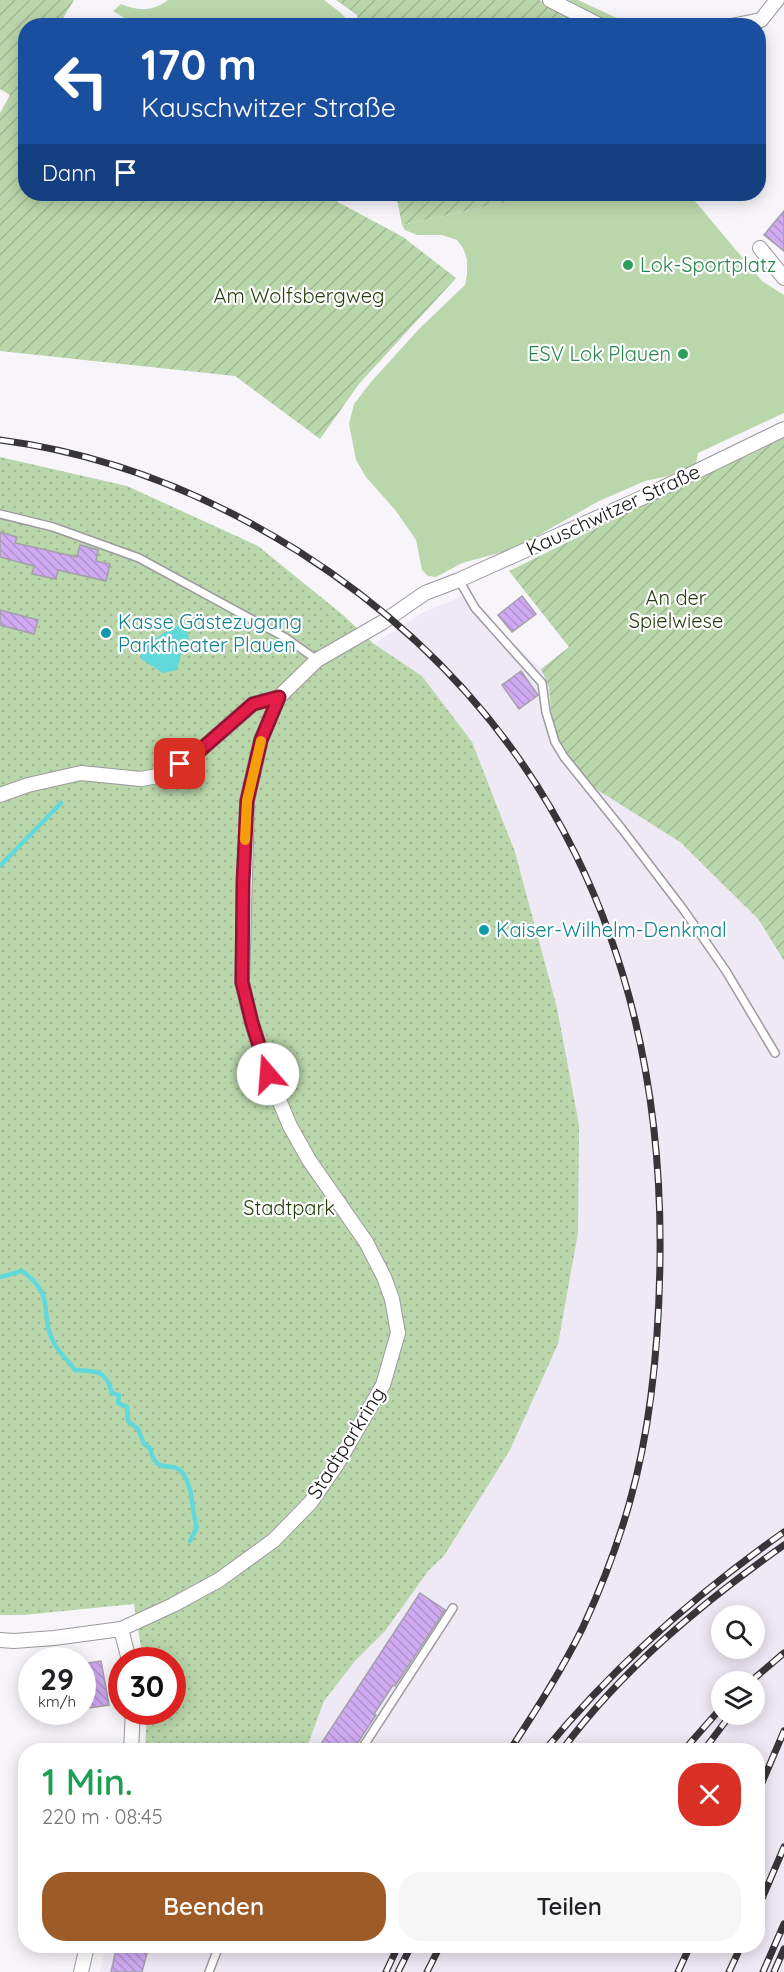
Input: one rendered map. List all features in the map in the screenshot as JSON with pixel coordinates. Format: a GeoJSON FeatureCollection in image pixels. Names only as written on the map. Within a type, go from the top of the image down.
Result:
{"type":"FeatureCollection","features":[{"type":"Feature","properties":{"kind":"street"},"geometry":{"type":"LineString","coordinates":[[550,0],[585,18]]}},
{"type":"Feature","properties":{"kind":"street"},"geometry":{"type":"LineString","coordinates":[[762,18],[777,0]]}},
{"type":"Feature","properties":{"kind":"street"},"geometry":{"type":"LineString","coordinates":[[760,248],[784,278]]}},
{"type":"Feature","properties":{"kind":"street","name":"Kauschwitzer Straße"},"geometry":{"type":"LineString","coordinates":[[440,587],[636,501],[784,429]]}},
{"type":"Feature","properties":{"kind":"street","name":"Stadtparkring"},"geometry":{"type":"LineString","coordinates":[[0,1640],[54,1638],[121,1629],[174,1605],[219,1580],[274,1540],[311,1502],[338,1464],[383,1385],[398,1333],[392,1299],[384,1277],[366,1242],[309,1160],[290,1126],[268,1074],[242,982],[247,801],[261,740],[279,697],[317,660],[383,622],[425,593],[440,587]]}},
{"type":"Feature","properties":{"kind":"street"},"geometry":{"type":"LineString","coordinates":[[0,795],[28,785],[81,773],[141,779],[163,775],[197,753],[253,704],[279,697]]}},
{"type":"Feature","properties":{"kind":"street"},"geometry":{"type":"LineString","coordinates":[[121,1629],[126,1647]]}},
{"type":"Feature","properties":{"kind":"street"},"geometry":{"type":"LineString","coordinates":[[131,1743],[132,1725]]}},
{"type":"Feature","properties":{"kind":"street"},"geometry":{"type":"LineString","coordinates":[[81,1972],[85,1953]]}},
{"type":"Feature","properties":{"kind":"lane"},"geometry":{"type":"LineString","coordinates":[[0,514],[53,527],[139,558],[286,638],[317,660]]}},
{"type":"Feature","properties":{"kind":"lane"},"geometry":{"type":"LineString","coordinates":[[459,580],[476,608],[542,683],[546,712],[555,742],[564,758],[683,909],[726,971],[775,1053]]}},
{"type":"Feature","properties":{"kind":"lane"},"geometry":{"type":"LineString","coordinates":[[366,1743],[453,1608]]}},
{"type":"Feature","properties":{"kind":"lane"},"geometry":{"type":"LineString","coordinates":[[209,1972],[216,1953]]}},
{"type":"Feature","properties":{"kind":"shaded area"},"geometry":{"type":"Polygon","coordinates":[[[470,593],[508,639],[541,669],[549,687],[552,722],[564,752],[596,789],[680,842],[759,920],[784,961],[784,1972],[100,1972],[104,1953],[765,1953],[765,1743],[309,1743],[324,1701],[355,1661],[385,1631],[429,1570],[444,1556],[510,1450],[558,1344],[557,1008],[515,852],[472,742],[422,676],[374,644],[422,613],[470,593]]]}},
{"type":"Feature","properties":{"kind":"green space","name":"Am Wolfsbergweg"},"geometry":{"type":"Polygon","coordinates":[[[0,0],[74,0],[63,18],[18,18],[18,201],[336,201],[403,237],[456,278],[359,384],[320,439],[235,376],[0,351],[0,113],[10,95],[0,89],[0,0]]]}},
{"type":"Feature","properties":{"kind":"green space"},"geometry":{"type":"Polygon","coordinates":[[[168,0],[324,0],[345,18],[124,18],[113,11],[121,4],[145,9],[168,0]]]}},
{"type":"Feature","properties":{"kind":"green space"},"geometry":{"type":"Polygon","coordinates":[[[336,0],[539,0],[580,18],[358,18],[357,15],[336,0]]]}},
{"type":"Feature","properties":{"kind":"green space"},"geometry":{"type":"Polygon","coordinates":[[[569,0],[578,0],[617,18],[598,18],[571,5],[569,0]]]}},
{"type":"Feature","properties":{"kind":"green space"},"geometry":{"type":"Polygon","coordinates":[[[397,201],[511,201],[402,225],[397,201]]]}},
{"type":"Feature","properties":{"kind":"green space"},"geometry":{"type":"Polygon","coordinates":[[[511,201],[695,201],[762,281],[784,295],[784,413],[698,453],[696,464],[668,476],[645,481],[599,501],[514,549],[462,563],[436,577],[428,576],[422,570],[416,540],[396,511],[366,477],[356,460],[349,424],[354,404],[371,382],[419,329],[465,285],[467,259],[457,240],[442,235],[417,235],[405,230],[402,225],[511,201]]]}},
{"type":"Feature","properties":{"kind":"green space","name":"An der Spielwiese"},"geometry":{"type":"Polygon","coordinates":[[[784,436],[784,961],[759,920],[680,842],[596,789],[564,752],[552,722],[549,687],[541,669],[569,647],[509,571],[784,436]]]}},
{"type":"Feature","properties":{"kind":"green space","name":"Stadtpark"},"geometry":{"type":"Polygon","coordinates":[[[0,457],[127,486],[258,546],[343,615],[374,644],[422,676],[472,742],[515,852],[557,1008],[579,1125],[578,1233],[558,1344],[510,1450],[444,1556],[429,1570],[385,1631],[355,1661],[324,1701],[309,1743],[145,1743],[146,1725],[186,1725],[186,1647],[141,1647],[134,1604],[23,1615],[0,1615],[0,457]]]}},
{"type":"Feature","properties":{"kind":"water"},"geometry":{"type":"Polygon","coordinates":[[[182,623],[187,626],[189,642],[182,651],[177,670],[163,673],[141,659],[140,645],[182,623]]]}},
{"type":"Feature","properties":{"kind":"building"},"geometry":{"type":"Polygon","coordinates":[[[784,211],[784,251],[764,235],[784,211]]]}},
{"type":"Feature","properties":{"kind":"building"},"geometry":{"type":"Polygon","coordinates":[[[0,532],[17,537],[15,543],[77,557],[80,545],[98,550],[96,561],[110,564],[106,581],[58,570],[56,579],[32,574],[34,566],[0,557],[0,532]]]}},
{"type":"Feature","properties":{"kind":"building"},"geometry":{"type":"Polygon","coordinates":[[[522,596],[536,614],[512,632],[498,615],[522,596]]]}},
{"type":"Feature","properties":{"kind":"building"},"geometry":{"type":"Polygon","coordinates":[[[0,610],[38,620],[34,634],[0,625],[0,610]]]}},
{"type":"Feature","properties":{"kind":"building"},"geometry":{"type":"Polygon","coordinates":[[[521,671],[538,695],[519,709],[502,685],[521,671]]]}},
{"type":"Feature","properties":{"kind":"building"},"geometry":{"type":"Polygon","coordinates":[[[420,1593],[445,1610],[395,1686],[393,1685],[358,1743],[322,1743],[420,1593]]]}},
{"type":"Feature","properties":{"kind":"building"},"geometry":{"type":"Polygon","coordinates":[[[101,1661],[108,1705],[96,1707],[96,1662],[101,1661]]]}},
{"type":"Feature","properties":{"kind":"building"},"geometry":{"type":"Polygon","coordinates":[[[115,1953],[147,1953],[142,1972],[111,1972],[115,1953]]]}},
{"type":"Feature","properties":{"kind":"waterway"},"geometry":{"type":"LineString","coordinates":[[0,866],[61,803]]}},
{"type":"Feature","properties":{"kind":"waterway"},"geometry":{"type":"LineString","coordinates":[[0,1277],[22,1271],[33,1280],[44,1297],[47,1323],[59,1350],[75,1370],[100,1373],[112,1393],[119,1395],[118,1403],[127,1407],[128,1421],[138,1429],[144,1444],[150,1448],[157,1463],[180,1470],[184,1475],[197,1527],[190,1541]]}},
{"type":"Feature","properties":{"kind":"railway"},"geometry":{"type":"LineString","coordinates":[[0,440],[79,455],[155,479],[192,495],[263,530],[298,551],[386,615],[462,688],[525,767],[575,854],[614,947],[641,1046],[656,1150],[660,1259],[653,1381],[638,1471],[620,1533],[603,1580],[583,1627],[566,1659],[515,1743]]}},
{"type":"Feature","properties":{"kind":"railway"},"geometry":{"type":"LineString","coordinates":[[551,1743],[599,1689],[657,1633],[719,1581],[784,1532]]}},
{"type":"Feature","properties":{"kind":"railway"},"geometry":{"type":"LineString","coordinates":[[567,1743],[610,1692],[665,1639],[723,1590],[784,1545]]}},
{"type":"Feature","properties":{"kind":"railway"},"geometry":{"type":"LineString","coordinates":[[763,1671],[784,1653]]}},
{"type":"Feature","properties":{"kind":"railway"},"geometry":{"type":"LineString","coordinates":[[690,1743],[711,1719]]}},
{"type":"Feature","properties":{"kind":"railway"},"geometry":{"type":"LineString","coordinates":[[709,1743],[723,1725]]}},
{"type":"Feature","properties":{"kind":"railway"},"geometry":{"type":"LineString","coordinates":[[765,1776],[784,1731]]}},
{"type":"Feature","properties":{"kind":"railway"},"geometry":{"type":"LineString","coordinates":[[765,1892],[784,1847]]}},
{"type":"Feature","properties":{"kind":"railway"},"geometry":{"type":"LineString","coordinates":[[763,1972],[784,1924]]}},
{"type":"Feature","properties":{"kind":"railway"},"geometry":{"type":"LineString","coordinates":[[774,1972],[784,1949]]}},
{"type":"Feature","properties":{"kind":"railway"},"geometry":{"type":"LineString","coordinates":[[386,1972],[395,1953]]}},
{"type":"Feature","properties":{"kind":"railway"},"geometry":{"type":"LineString","coordinates":[[398,1972],[408,1953]]}},
{"type":"Feature","properties":{"kind":"railway"},"geometry":{"type":"LineString","coordinates":[[427,1972],[436,1953]]}},
{"type":"Feature","properties":{"kind":"railway"},"geometry":{"type":"LineString","coordinates":[[678,1972],[687,1953]]}},
{"type":"Feature","properties":{"kind":"railway"},"geometry":{"type":"LineString","coordinates":[[729,1972],[738,1953]]}},
{"type":"Feature","properties":{"kind":"slow traffic"},"geometry":{"type":"LineString","coordinates":[[245,840],[247,801],[261,741]]}},
{"type":"Feature","properties":{"kind":"place","name":"Lok-Sportplatz"},"geometry":{"type":"Point","coordinates":[628,265]}},
{"type":"Feature","properties":{"kind":"place","name":"ESV Lok Plauen"},"geometry":{"type":"Point","coordinates":[683,354]}},
{"type":"Feature","properties":{"kind":"place","name":"Kasse Gästezugang Parktheater Plauen"},"geometry":{"type":"Point","coordinates":[106,633]}},
{"type":"Feature","properties":{"kind":"place","name":"Kaiser-Wilhelm-Denkmal"},"geometry":{"type":"Point","coordinates":[484,930]}},
{"type":"Feature","properties":{"kind":"route"},"geometry":{"type":"LineString","coordinates":[[180,764],[197,753],[253,704],[279,697],[261,740],[247,801],[243,882],[242,982],[268,1074]]}}]}
